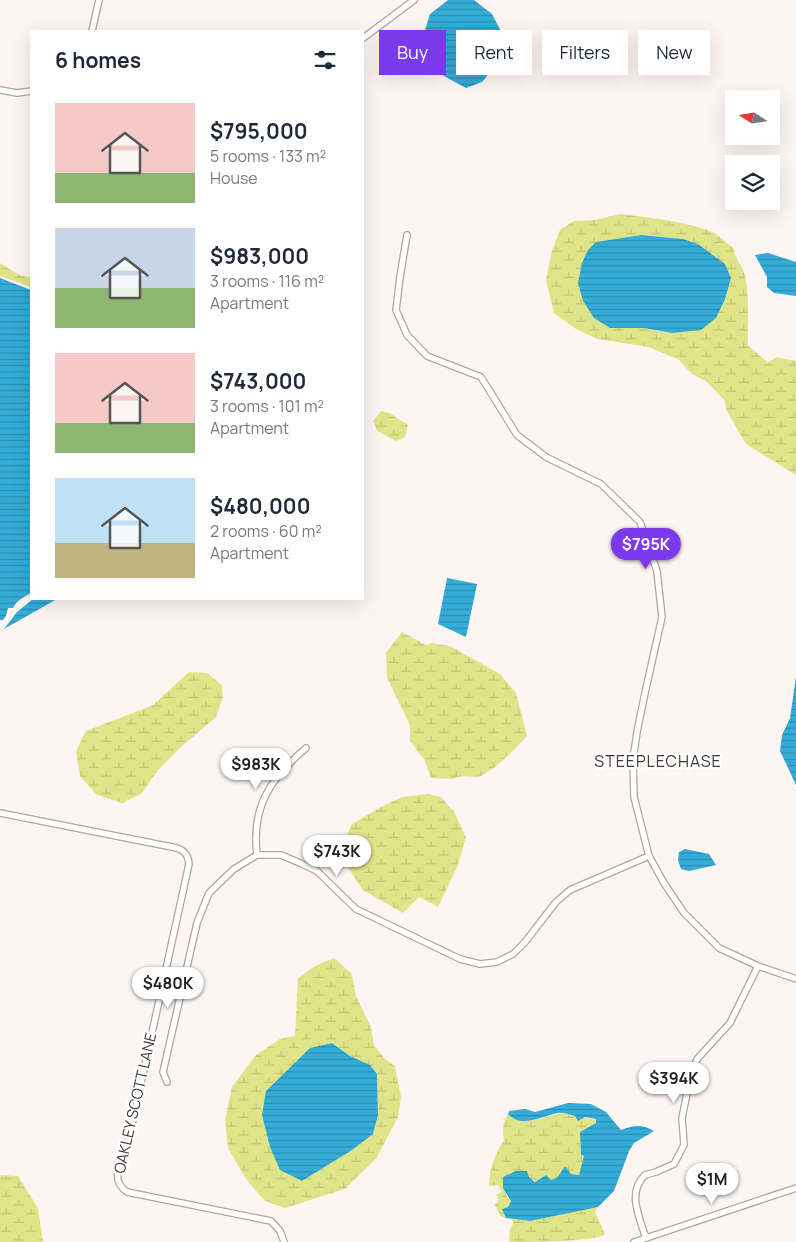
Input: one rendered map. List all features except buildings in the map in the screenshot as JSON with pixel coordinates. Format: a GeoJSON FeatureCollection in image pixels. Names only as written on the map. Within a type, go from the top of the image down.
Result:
{"type":"FeatureCollection","features":[{"type":"Feature","properties":{"kind":"street"},"geometry":{"type":"LineString","coordinates":[[92,30],[99,0]]}},
{"type":"Feature","properties":{"kind":"street"},"geometry":{"type":"LineString","coordinates":[[364,38],[414,0]]}},
{"type":"Feature","properties":{"kind":"street"},"geometry":{"type":"LineString","coordinates":[[0,90],[30,91]]}},
{"type":"Feature","properties":{"kind":"street"},"geometry":{"type":"LineString","coordinates":[[407,235],[396,310],[407,335],[427,356],[481,377],[517,435],[546,457],[601,484],[640,522],[657,571],[662,617],[645,692],[633,760],[634,797],[649,856],[684,913],[719,948],[758,966],[796,979]]}},
{"type":"Feature","properties":{"kind":"street"},"geometry":{"type":"LineString","coordinates":[[258,855],[255,839],[259,812],[265,795],[274,779],[306,748]]}},
{"type":"Feature","properties":{"kind":"street","name":"OAKLEY SCOTT LANE"},"geometry":{"type":"LineString","coordinates":[[0,813],[177,848],[183,850],[188,856],[190,864],[127,1147],[117,1180],[120,1187],[126,1192],[271,1221],[280,1231],[284,1242]]}},
{"type":"Feature","properties":{"kind":"street"},"geometry":{"type":"LineString","coordinates":[[167,1082],[164,1072],[200,916],[209,893],[234,869],[258,855],[280,855],[300,862],[317,871],[356,909],[460,959],[480,964],[497,962],[513,954],[525,942],[556,902],[570,890],[649,856]]}},
{"type":"Feature","properties":{"kind":"street"},"geometry":{"type":"LineString","coordinates":[[646,1238],[635,1201],[637,1186],[645,1174],[656,1172],[674,1164],[684,1145],[682,1118],[692,1069],[698,1058],[730,1023],[758,966]]}},
{"type":"Feature","properties":{"kind":"street"},"geometry":{"type":"LineString","coordinates":[[634,1242],[796,1188]]}},
{"type":"Feature","properties":{"kind":"green space"},"geometry":{"type":"Polygon","coordinates":[[[620,214],[682,223],[716,234],[734,249],[743,270],[747,287],[748,345],[768,363],[776,357],[796,361],[796,475],[746,444],[726,410],[725,401],[707,382],[692,374],[679,360],[649,347],[597,339],[576,329],[554,313],[546,280],[552,250],[560,230],[574,221],[595,220],[620,214]],[[641,235],[596,242],[583,301],[594,318],[610,328],[644,328],[672,333],[725,264],[698,244],[683,239],[641,235]]]}},
{"type":"Feature","properties":{"kind":"green space"},"geometry":{"type":"Polygon","coordinates":[[[0,263],[19,275],[30,277],[30,287],[0,276],[0,263]]]}},
{"type":"Feature","properties":{"kind":"green space"},"geometry":{"type":"Polygon","coordinates":[[[381,411],[389,413],[408,425],[405,437],[396,441],[377,431],[373,421],[381,411]]]}},
{"type":"Feature","properties":{"kind":"green space"},"geometry":{"type":"Polygon","coordinates":[[[402,632],[426,645],[431,643],[450,646],[500,674],[516,693],[527,736],[500,763],[481,776],[460,776],[454,779],[431,778],[424,759],[410,741],[410,725],[387,678],[386,653],[402,632]]]}},
{"type":"Feature","properties":{"kind":"green space"},"geometry":{"type":"Polygon","coordinates":[[[189,672],[207,673],[222,685],[223,697],[216,717],[158,770],[141,794],[122,803],[97,795],[80,776],[76,751],[86,731],[153,705],[189,672]]]}},
{"type":"Feature","properties":{"kind":"green space"},"geometry":{"type":"Polygon","coordinates":[[[428,794],[441,797],[454,812],[466,837],[458,865],[438,907],[419,897],[403,913],[363,890],[347,866],[345,839],[352,824],[379,808],[402,797],[428,794]]]}},
{"type":"Feature","properties":{"kind":"green space"},"geometry":{"type":"Polygon","coordinates":[[[334,958],[352,974],[356,996],[371,1027],[374,1045],[384,1058],[395,1066],[401,1097],[398,1117],[377,1157],[345,1189],[285,1208],[265,1201],[246,1179],[228,1148],[225,1120],[232,1087],[256,1055],[280,1039],[295,1036],[298,978],[315,966],[334,958]],[[332,1043],[310,1048],[296,1063],[302,1181],[352,1150],[373,1134],[378,1115],[377,1074],[370,1065],[350,1056],[332,1043]]]}},
{"type":"Feature","properties":{"kind":"green space"},"geometry":{"type":"Polygon","coordinates":[[[560,1113],[596,1120],[596,1123],[580,1132],[581,1155],[585,1156],[579,1175],[571,1174],[536,1182],[529,1177],[527,1171],[516,1171],[506,1195],[511,1201],[508,1207],[502,1209],[506,1218],[500,1216],[495,1205],[499,1200],[496,1195],[502,1192],[498,1185],[489,1186],[489,1180],[493,1162],[504,1140],[503,1126],[508,1114],[513,1118],[526,1121],[560,1113]]]}},
{"type":"Feature","properties":{"kind":"green space"},"geometry":{"type":"Polygon","coordinates":[[[0,1175],[18,1176],[38,1208],[43,1242],[0,1242],[0,1175]]]}},
{"type":"Feature","properties":{"kind":"green space"},"geometry":{"type":"Polygon","coordinates":[[[598,1207],[595,1212],[605,1234],[599,1237],[560,1241],[509,1242],[510,1229],[513,1224],[512,1219],[530,1221],[598,1207]]]}},
{"type":"Feature","properties":{"kind":"water"},"geometry":{"type":"Polygon","coordinates":[[[448,0],[474,0],[492,14],[500,30],[456,30],[456,75],[488,75],[482,82],[466,88],[442,75],[446,75],[446,30],[425,30],[430,14],[448,0]]]}},
{"type":"Feature","properties":{"kind":"water"},"geometry":{"type":"Polygon","coordinates":[[[641,235],[683,239],[698,244],[725,264],[731,278],[725,299],[716,318],[701,330],[672,333],[644,328],[610,328],[594,318],[583,301],[578,283],[582,263],[588,250],[596,242],[641,235]]]}},
{"type":"Feature","properties":{"kind":"water"},"geometry":{"type":"Polygon","coordinates":[[[768,253],[796,262],[796,296],[774,293],[767,287],[767,277],[755,255],[768,253]]]}},
{"type":"Feature","properties":{"kind":"water"},"geometry":{"type":"Polygon","coordinates":[[[0,278],[30,290],[30,594],[23,597],[13,608],[8,608],[6,616],[3,620],[0,620],[0,278]]]}},
{"type":"Feature","properties":{"kind":"water"},"geometry":{"type":"Polygon","coordinates":[[[447,578],[477,584],[466,637],[438,624],[447,578]]]}},
{"type":"Feature","properties":{"kind":"water"},"geometry":{"type":"Polygon","coordinates":[[[32,600],[55,600],[4,629],[17,612],[32,600]]]}},
{"type":"Feature","properties":{"kind":"water"},"geometry":{"type":"Polygon","coordinates":[[[796,677],[796,785],[780,751],[782,735],[790,718],[796,677]]]}},
{"type":"Feature","properties":{"kind":"water"},"geometry":{"type":"Polygon","coordinates":[[[685,849],[709,854],[716,865],[689,871],[681,869],[678,860],[679,852],[685,849]]]}},
{"type":"Feature","properties":{"kind":"water"},"geometry":{"type":"Polygon","coordinates":[[[332,1043],[350,1056],[370,1065],[377,1074],[378,1115],[373,1134],[352,1150],[302,1181],[280,1170],[270,1147],[262,1115],[266,1091],[310,1048],[332,1043]]]}},
{"type":"Feature","properties":{"kind":"water"},"geometry":{"type":"Polygon","coordinates":[[[568,1103],[591,1104],[606,1112],[621,1130],[638,1126],[654,1131],[634,1143],[629,1151],[614,1191],[598,1207],[530,1221],[506,1218],[502,1209],[508,1207],[511,1201],[503,1188],[503,1177],[516,1171],[527,1171],[529,1177],[535,1182],[546,1175],[551,1180],[557,1178],[565,1166],[571,1174],[579,1175],[584,1156],[581,1155],[580,1132],[596,1123],[596,1119],[585,1117],[578,1121],[575,1116],[564,1113],[519,1121],[508,1114],[509,1111],[525,1109],[535,1112],[568,1103]]]}},
{"type":"Feature","properties":{"kind":"district","name":"STEEPLECHASE"},"geometry":{"type":"Point","coordinates":[658,761]}}]}
